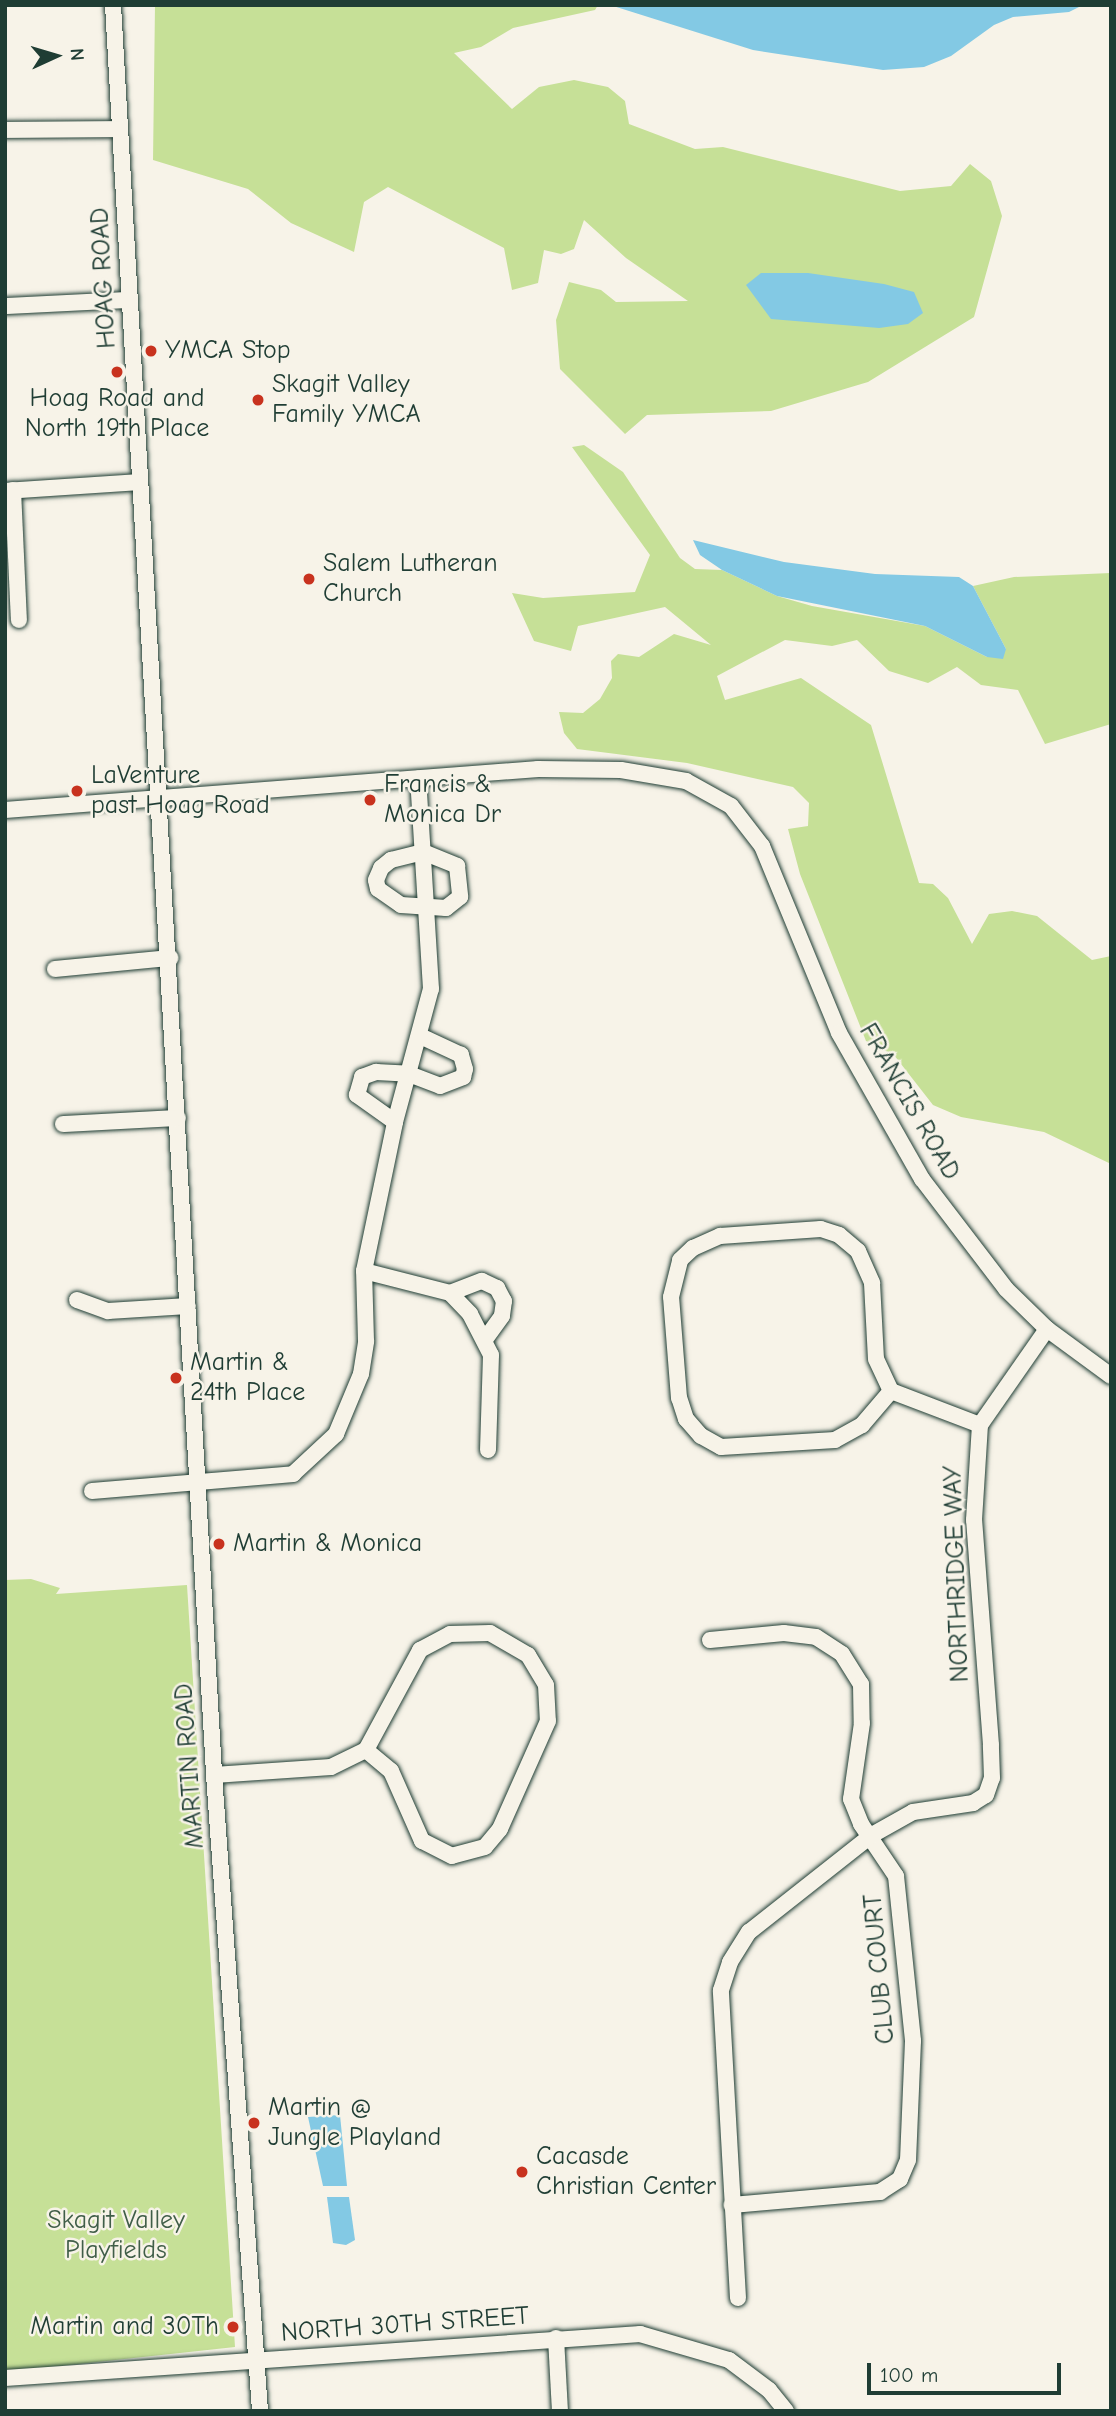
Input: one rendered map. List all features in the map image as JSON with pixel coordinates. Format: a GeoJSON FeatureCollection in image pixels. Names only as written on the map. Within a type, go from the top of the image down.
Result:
{"type":"FeatureCollection","features":[{"type":"Feature","properties":{"kind":"street","name":"HOAG ROAD"},"geometry":{"type":"LineString","coordinates":[[113,5],[160,800]]}},
{"type":"Feature","properties":{"kind":"street"},"geometry":{"type":"LineString","coordinates":[[5,131],[119,128]]}},
{"type":"Feature","properties":{"kind":"street"},"geometry":{"type":"LineString","coordinates":[[5,306],[129,300]]}},
{"type":"Feature","properties":{"kind":"street"},"geometry":{"type":"LineString","coordinates":[[19,620],[9,491],[140,482]]}},
{"type":"Feature","properties":{"kind":"street","name":"FRANCIS ROAD"},"geometry":{"type":"LineString","coordinates":[[418,778],[538,769],[621,770],[686,781],[731,806],[762,846],[839,1033],[922,1179],[1006,1289],[1047,1328],[1111,1376]]}},
{"type":"Feature","properties":{"kind":"street"},"geometry":{"type":"LineString","coordinates":[[5,810],[418,778],[431,989],[396,1122],[364,1271],[366,1341],[361,1374],[336,1434],[293,1474],[92,1491]]}},
{"type":"Feature","properties":{"kind":"street","name":"MARTIN ROAD"},"geometry":{"type":"LineString","coordinates":[[160,800],[214,1775],[260,2411]]}},
{"type":"Feature","properties":{"kind":"street"},"geometry":{"type":"LineString","coordinates":[[424,852],[450,860],[457,866],[460,897],[446,908],[387,900],[376,880],[391,860],[424,852]]}},
{"type":"Feature","properties":{"kind":"street"},"geometry":{"type":"LineString","coordinates":[[55,969],[170,958]]}},
{"type":"Feature","properties":{"kind":"street"},"geometry":{"type":"LineString","coordinates":[[396,1122],[358,1095],[362,1077],[376,1072],[409,1074],[440,1086],[463,1077],[465,1069],[461,1055],[420,1036]]}},
{"type":"Feature","properties":{"kind":"street"},"geometry":{"type":"LineString","coordinates":[[63,1125],[177,1118]]}},
{"type":"Feature","properties":{"kind":"street"},"geometry":{"type":"LineString","coordinates":[[891,1391],[862,1425],[835,1440],[721,1447],[701,1436],[686,1419],[680,1398],[671,1297],[680,1260],[693,1248],[720,1237],[821,1229],[839,1235],[858,1251],[872,1283],[876,1359],[891,1391],[980,1425],[1047,1328]]}},
{"type":"Feature","properties":{"kind":"street"},"geometry":{"type":"LineString","coordinates":[[364,1271],[450,1293],[482,1281],[497,1288],[504,1301],[502,1316],[485,1339]]}},
{"type":"Feature","properties":{"kind":"street"},"geometry":{"type":"LineString","coordinates":[[450,1293],[485,1339],[492,1407],[488,1450]]}},
{"type":"Feature","properties":{"kind":"street"},"geometry":{"type":"LineString","coordinates":[[77,1300],[108,1311],[188,1306]]}},
{"type":"Feature","properties":{"kind":"street","name":"NORTHRIDGE WAY"},"geometry":{"type":"LineString","coordinates":[[872,1835],[913,1812],[973,1803],[986,1795],[992,1778],[974,1520],[980,1425]]}},
{"type":"Feature","properties":{"kind":"street"},"geometry":{"type":"LineString","coordinates":[[214,1775],[331,1767],[366,1750],[420,1650],[450,1634],[489,1633],[528,1655],[546,1685],[548,1721],[500,1829],[485,1847],[452,1856],[422,1841],[391,1771],[366,1750]]}},
{"type":"Feature","properties":{"kind":"street","name":"CLUB COURT"},"geometry":{"type":"LineString","coordinates":[[710,1640],[784,1633],[816,1637],[842,1654],[862,1684],[862,1723],[851,1798],[861,1824],[872,1835],[896,1876],[907,1964],[913,2053],[908,2160],[900,2179],[880,2192],[732,2205]]}},
{"type":"Feature","properties":{"kind":"street"},"geometry":{"type":"LineString","coordinates":[[738,2298],[721,1990],[730,1962],[749,1932],[872,1835]]}},
{"type":"Feature","properties":{"kind":"street","name":"NORTH 30TH STREET"},"geometry":{"type":"LineString","coordinates":[[5,2378],[640,2334],[729,2360],[769,2390],[786,2411]]}},
{"type":"Feature","properties":{"kind":"street"},"geometry":{"type":"LineString","coordinates":[[556,2338],[560,2411]]}},
{"type":"Feature","properties":{"kind":"green space"},"geometry":{"type":"Polygon","coordinates":[[[155,5],[598,5],[595,10],[513,28],[481,47],[454,53],[512,109],[539,87],[574,80],[608,87],[625,101],[629,124],[695,149],[723,147],[900,191],[951,186],[970,164],[991,181],[1002,216],[974,317],[868,382],[771,411],[647,415],[625,434],[560,369],[556,320],[569,282],[601,290],[616,302],[688,301],[626,258],[584,220],[574,249],[561,254],[544,250],[538,283],[512,290],[504,248],[388,187],[364,202],[354,252],[291,223],[248,189],[153,160],[155,5]]]}},
{"type":"Feature","properties":{"kind":"green space"},"geometry":{"type":"Polygon","coordinates":[[[584,445],[623,472],[680,558],[695,569],[722,570],[777,596],[812,606],[925,626],[987,657],[1006,649],[973,586],[1014,577],[1111,573],[1111,724],[1045,744],[1018,690],[981,685],[957,667],[928,683],[889,671],[857,640],[832,646],[785,640],[717,676],[725,700],[801,678],[871,725],[919,883],[933,884],[948,898],[972,944],[989,914],[1012,911],[1037,916],[1092,960],[1111,956],[1111,1164],[1044,1132],[961,1117],[933,1105],[894,1055],[866,1041],[800,874],[788,829],[808,826],[809,803],[793,787],[687,763],[577,749],[564,733],[559,712],[583,713],[600,699],[612,678],[611,661],[618,654],[639,657],[674,634],[711,645],[665,607],[578,626],[571,651],[534,641],[512,593],[543,598],[635,592],[650,555],[572,447],[584,445]]]}},
{"type":"Feature","properties":{"kind":"green space","name":"Skagit Valley Playfields"},"geometry":{"type":"Polygon","coordinates":[[[31,1579],[60,1588],[56,1594],[187,1585],[235,2347],[5,2372],[5,1580],[31,1579]]]}},
{"type":"Feature","properties":{"kind":"water"},"geometry":{"type":"Polygon","coordinates":[[[610,5],[1083,5],[1069,12],[1013,17],[994,25],[951,56],[924,67],[883,70],[753,50],[610,5]]]}},
{"type":"Feature","properties":{"kind":"water"},"geometry":{"type":"Polygon","coordinates":[[[761,273],[808,273],[884,284],[914,292],[923,313],[908,324],[879,328],[771,319],[746,285],[761,273]]]}},
{"type":"Feature","properties":{"kind":"water"},"geometry":{"type":"Polygon","coordinates":[[[693,540],[784,562],[875,574],[959,577],[973,586],[1006,649],[1003,659],[987,657],[925,626],[777,596],[722,570],[700,555],[693,540]]]}},
{"type":"Feature","properties":{"kind":"water"},"geometry":{"type":"Polygon","coordinates":[[[340,2115],[347,2186],[323,2186],[308,2117],[340,2115]]]}},
{"type":"Feature","properties":{"kind":"water"},"geometry":{"type":"Polygon","coordinates":[[[327,2197],[349,2197],[355,2240],[346,2245],[333,2243],[327,2197]]]}},
{"type":"Feature","properties":{"kind":"place","name":"YMCA Stop"},"geometry":{"type":"Point","coordinates":[151,351]}},
{"type":"Feature","properties":{"kind":"place","name":"Hoag Road and North 19th Place"},"geometry":{"type":"Point","coordinates":[117,372]}},
{"type":"Feature","properties":{"kind":"place","name":"Skagit Valley Family YMCA"},"geometry":{"type":"Point","coordinates":[258,400]}},
{"type":"Feature","properties":{"kind":"place","name":"Salem Lutheran Church"},"geometry":{"type":"Point","coordinates":[309,579]}},
{"type":"Feature","properties":{"kind":"place","name":"LaVenture past Hoag Road"},"geometry":{"type":"Point","coordinates":[77,791]}},
{"type":"Feature","properties":{"kind":"place","name":"Francis & Monica Dr"},"geometry":{"type":"Point","coordinates":[370,800]}},
{"type":"Feature","properties":{"kind":"place","name":"Martin & 24th Place"},"geometry":{"type":"Point","coordinates":[176,1378]}},
{"type":"Feature","properties":{"kind":"place","name":"Martin & Monica"},"geometry":{"type":"Point","coordinates":[219,1544]}},
{"type":"Feature","properties":{"kind":"place","name":"Martin @ Jungle Playland"},"geometry":{"type":"Point","coordinates":[254,2123]}},
{"type":"Feature","properties":{"kind":"place","name":"Cacasde Christian Center"},"geometry":{"type":"Point","coordinates":[522,2172]}},
{"type":"Feature","properties":{"kind":"place","name":"Martin and 30Th"},"geometry":{"type":"Point","coordinates":[233,2327]}}]}
